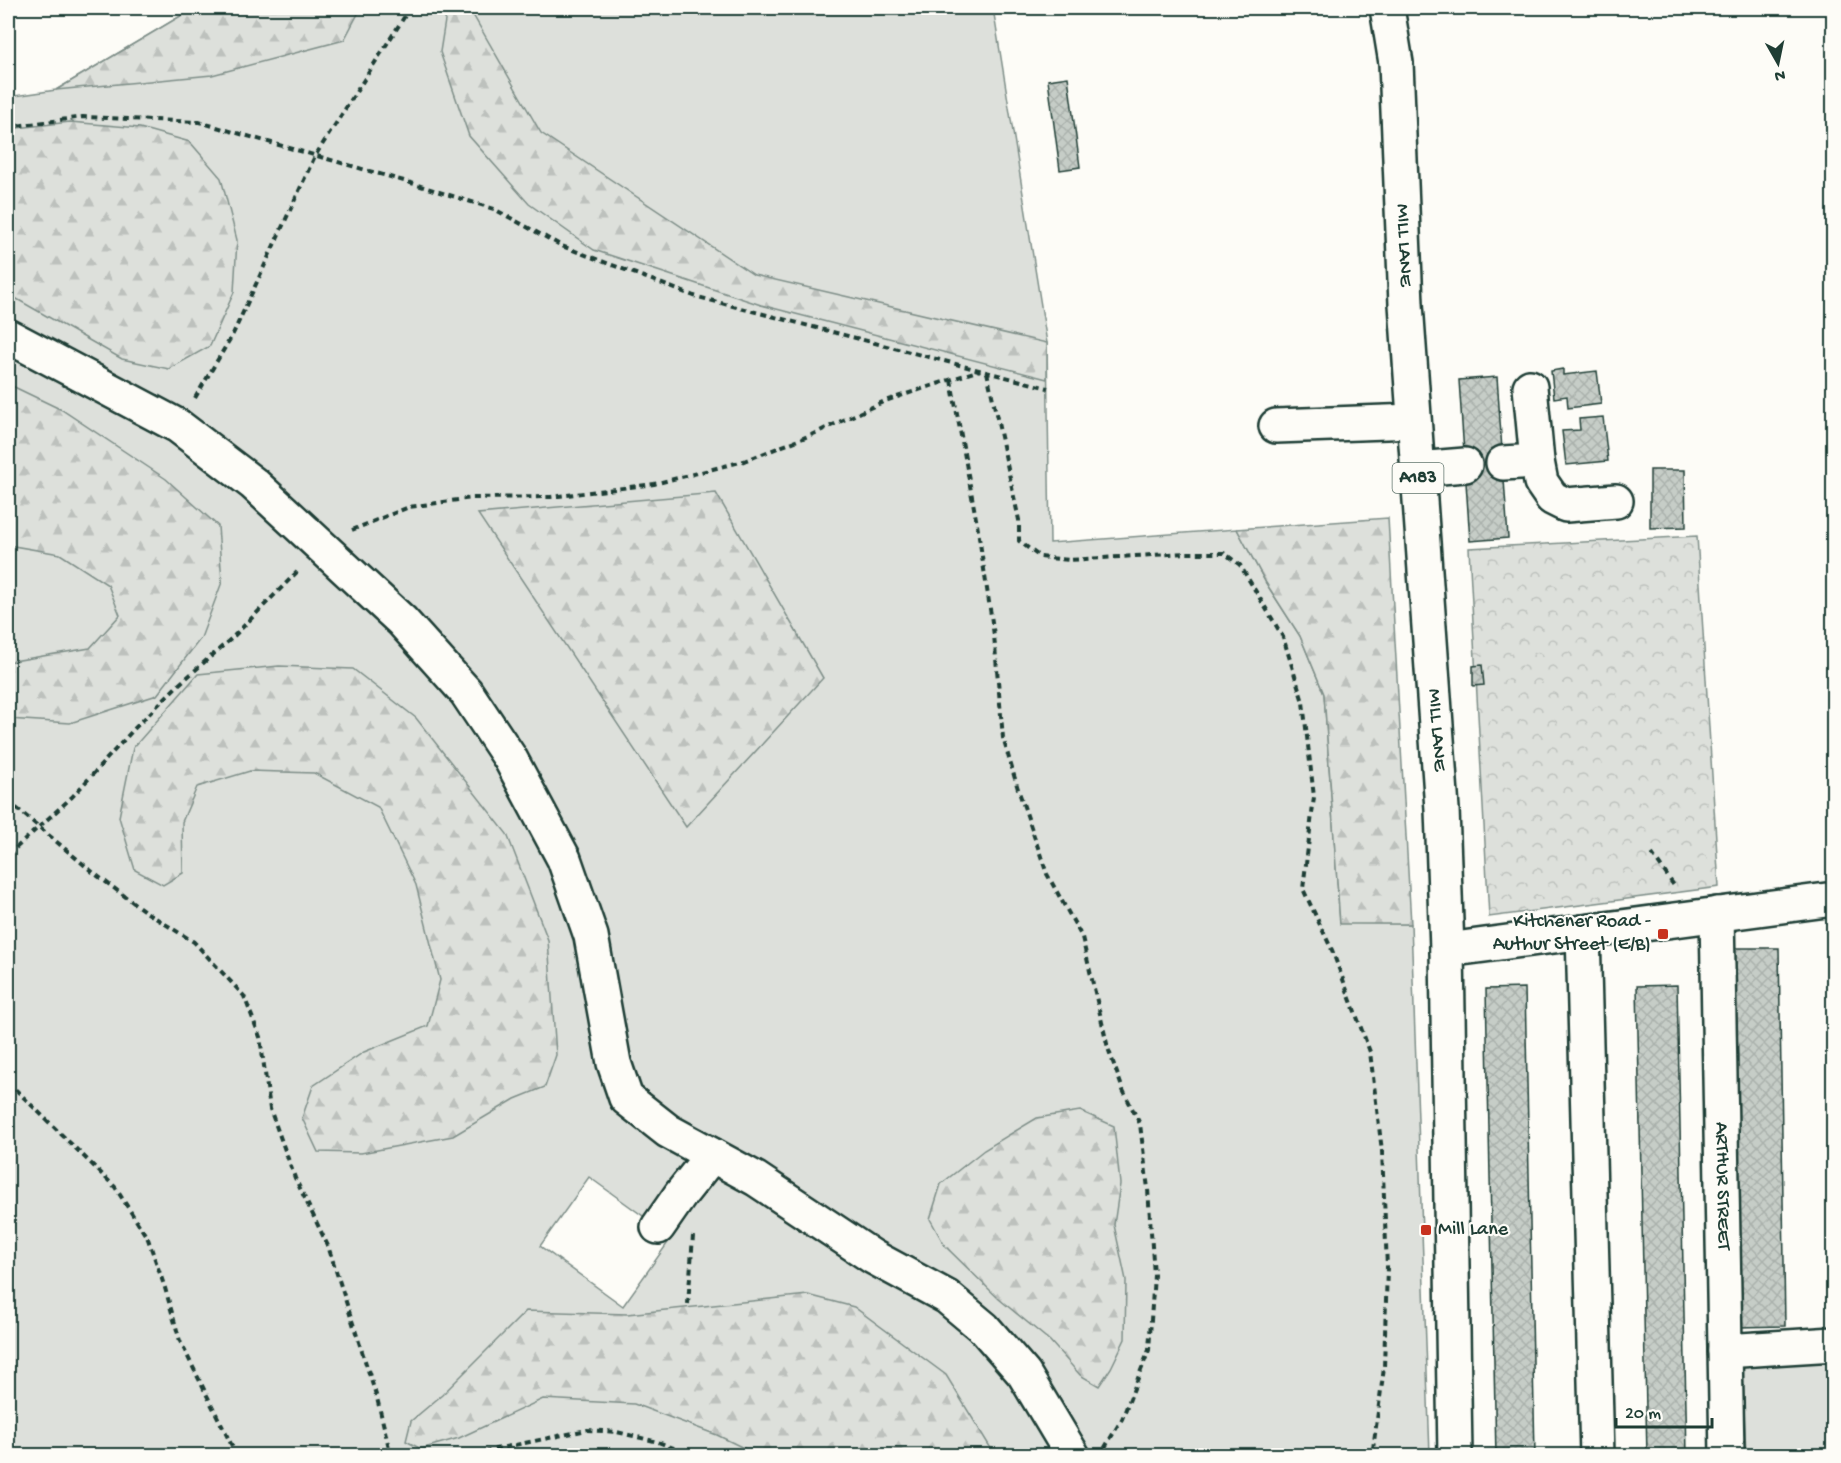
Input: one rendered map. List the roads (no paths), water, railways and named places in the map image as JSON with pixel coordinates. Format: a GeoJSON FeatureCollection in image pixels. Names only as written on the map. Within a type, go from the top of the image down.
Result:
{"type":"FeatureCollection","features":[{"type":"Feature","properties":{"kind":"main road","name":"MILL LANE"},"geometry":{"type":"LineString","coordinates":[[1387,8],[1396,63],[1406,303],[1442,809],[1447,950],[1455,1455]]}},
{"type":"Feature","properties":{"kind":"main road"},"geometry":{"type":"LineString","coordinates":[[8,336],[178,426],[254,484],[402,621],[466,692],[510,758],[564,859],[591,936],[614,1063],[626,1098],[668,1131],[756,1179],[873,1257],[947,1297],[984,1328],[1024,1374],[1087,1454]]}},
{"type":"Feature","properties":{"kind":"main road"},"geometry":{"type":"LineString","coordinates":[[1530,387],[1541,482],[1552,498],[1566,505],[1616,501]]}},
{"type":"Feature","properties":{"kind":"main road"},"geometry":{"type":"LineString","coordinates":[[1276,426],[1414,421]]}},
{"type":"Feature","properties":{"kind":"main road"},"geometry":{"type":"LineString","coordinates":[[1503,463],[1537,461]]}},
{"type":"Feature","properties":{"kind":"main road"},"geometry":{"type":"LineString","coordinates":[[1417,469],[1465,465]]}},
{"type":"Feature","properties":{"kind":"main road"},"geometry":{"type":"LineString","coordinates":[[1447,950],[1833,899]]}},
{"type":"Feature","properties":{"kind":"main road","name":"ARTHUR STREET"},"geometry":{"type":"LineString","coordinates":[[1717,915],[1727,1455]]}},
{"type":"Feature","properties":{"kind":"main road"},"geometry":{"type":"LineString","coordinates":[[1583,932],[1597,1455]]}},
{"type":"Feature","properties":{"kind":"main road"},"geometry":{"type":"LineString","coordinates":[[658,1227],[712,1155]]}},
{"type":"Feature","properties":{"kind":"main road"},"geometry":{"type":"LineString","coordinates":[[1725,1351],[1833,1344]]}},
{"type":"Feature","properties":{"kind":"place","name":"Kitchener Road - Authur Street (E/B)"},"geometry":{"type":"Point","coordinates":[1663,934]}},
{"type":"Feature","properties":{"kind":"place","name":"Mill Lane"},"geometry":{"type":"Point","coordinates":[1426,1230]}}]}
